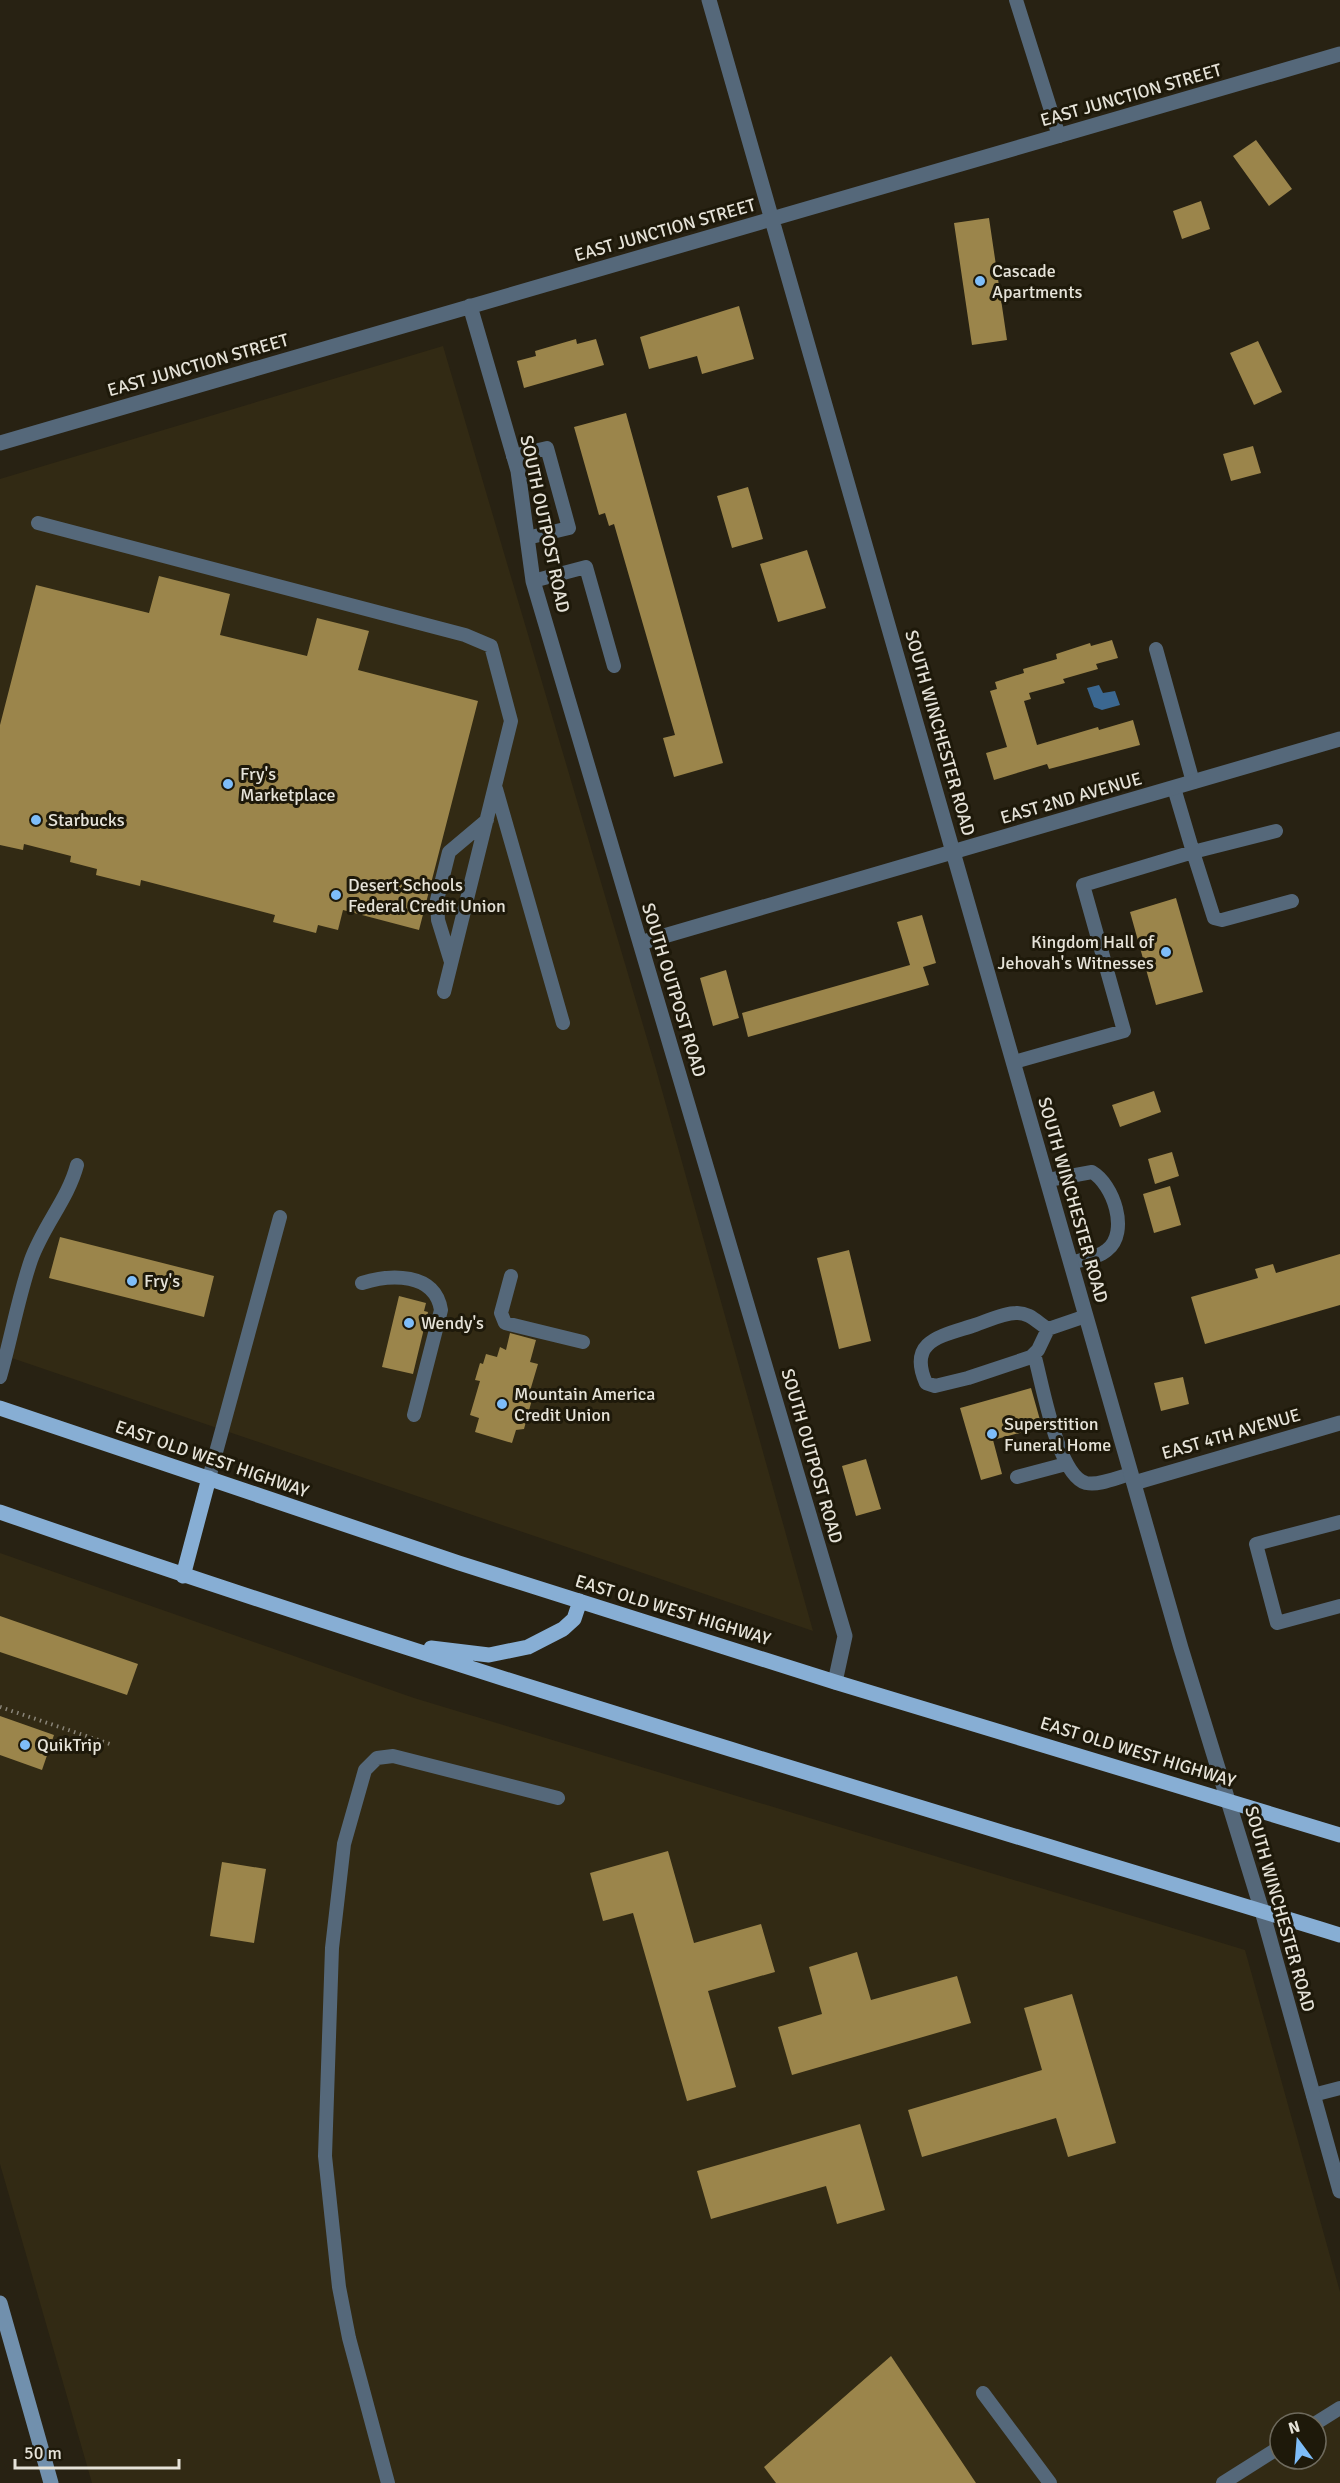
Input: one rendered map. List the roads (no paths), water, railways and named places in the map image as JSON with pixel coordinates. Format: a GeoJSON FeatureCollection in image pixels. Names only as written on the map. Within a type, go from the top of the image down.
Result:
{"type":"FeatureCollection","features":[{"type":"Feature","properties":{"kind":"main road","name":"EAST OLD WEST HIGHWAY"},"geometry":{"type":"LineString","coordinates":[[0,1408],[580,1601],[835,1682],[1340,1835]]}},
{"type":"Feature","properties":{"kind":"main road"},"geometry":{"type":"LineString","coordinates":[[183,1576],[209,1478]]}},
{"type":"Feature","properties":{"kind":"main road"},"geometry":{"type":"LineString","coordinates":[[0,1512],[183,1576],[395,1644],[738,1752],[1340,1935]]}},
{"type":"Feature","properties":{"kind":"main road"},"geometry":{"type":"LineString","coordinates":[[395,1644],[489,1655],[509,1652],[528,1647],[563,1629],[574,1619],[580,1601]]}},
{"type":"Feature","properties":{"kind":"main road"},"geometry":{"type":"LineString","coordinates":[[0,2303],[51,2483]]}},
{"type":"Feature","properties":{"kind":"street","name":"SOUTH WINCHESTER ROAD"},"geometry":{"type":"LineString","coordinates":[[709,0],[1132,1478],[1262,1911],[1340,2191]]}},
{"type":"Feature","properties":{"kind":"street","name":"EAST JUNCTION STREET"},"geometry":{"type":"LineString","coordinates":[[0,443],[1340,54]]}},
{"type":"Feature","properties":{"kind":"street","name":"SOUTH OUTPOST ROAD"},"geometry":{"type":"LineString","coordinates":[[470,306],[513,456],[533,581],[845,1636],[835,1682]]}},
{"type":"Feature","properties":{"kind":"street","name":"EAST 2ND AVENUE"},"geometry":{"type":"LineString","coordinates":[[640,943],[1340,740]]}},
{"type":"Feature","properties":{"kind":"street","name":"EAST 4TH AVENUE"},"geometry":{"type":"LineString","coordinates":[[1132,1478],[1340,1423]]}},
{"type":"Feature","properties":{"kind":"lane"},"geometry":{"type":"LineString","coordinates":[[1016,0],[1059,136]]}},
{"type":"Feature","properties":{"kind":"lane"},"geometry":{"type":"LineString","coordinates":[[513,456],[547,448],[569,528],[527,538]]}},
{"type":"Feature","properties":{"kind":"lane"},"geometry":{"type":"LineString","coordinates":[[38,523],[465,635],[491,646],[511,721],[444,992]]}},
{"type":"Feature","properties":{"kind":"lane"},"geometry":{"type":"LineString","coordinates":[[533,581],[586,567],[614,666]]}},
{"type":"Feature","properties":{"kind":"lane"},"geometry":{"type":"LineString","coordinates":[[1156,649],[1193,782]]}},
{"type":"Feature","properties":{"kind":"lane"},"geometry":{"type":"LineString","coordinates":[[495,786],[563,1023]]}},
{"type":"Feature","properties":{"kind":"lane"},"geometry":{"type":"LineString","coordinates":[[1174,788],[1214,918],[1222,920],[1292,901]]}},
{"type":"Feature","properties":{"kind":"lane"},"geometry":{"type":"LineString","coordinates":[[451,964],[438,920],[437,900],[449,852],[487,820]]}},
{"type":"Feature","properties":{"kind":"lane"},"geometry":{"type":"LineString","coordinates":[[1014,1062],[1124,1031],[1083,885],[1193,852],[1276,831]]}},
{"type":"Feature","properties":{"kind":"lane"},"geometry":{"type":"LineString","coordinates":[[0,1377],[31,1260],[49,1220],[73,1182],[77,1164]]}},
{"type":"Feature","properties":{"kind":"lane"},"geometry":{"type":"LineString","coordinates":[[1047,1180],[1092,1172],[1102,1178],[1115,1209],[1118,1225],[1116,1238],[1108,1250],[1071,1263]]}},
{"type":"Feature","properties":{"kind":"lane"},"geometry":{"type":"LineString","coordinates":[[209,1478],[280,1217]]}},
{"type":"Feature","properties":{"kind":"lane"},"geometry":{"type":"LineString","coordinates":[[362,1283],[392,1276],[424,1283],[440,1300],[441,1310],[414,1415]]}},
{"type":"Feature","properties":{"kind":"lane"},"geometry":{"type":"LineString","coordinates":[[511,1276],[501,1313],[505,1323],[583,1342]]}},
{"type":"Feature","properties":{"kind":"lane"},"geometry":{"type":"LineString","coordinates":[[1048,1329],[1029,1315],[1016,1312],[938,1337],[923,1350],[920,1361],[927,1383],[935,1386],[968,1378],[1035,1354],[1048,1329],[1086,1316]]}},
{"type":"Feature","properties":{"kind":"lane"},"geometry":{"type":"LineString","coordinates":[[1035,1354],[1066,1464],[1072,1475],[1086,1483],[1132,1478]]}},
{"type":"Feature","properties":{"kind":"lane"},"geometry":{"type":"LineString","coordinates":[[1017,1477],[1066,1464]]}},
{"type":"Feature","properties":{"kind":"lane"},"geometry":{"type":"LineString","coordinates":[[1340,1522],[1256,1544],[1277,1623],[1340,1606]]}},
{"type":"Feature","properties":{"kind":"lane"},"geometry":{"type":"LineString","coordinates":[[388,2483],[347,2328],[339,2287],[325,2156],[332,1948],[344,1844],[365,1770],[377,1758],[393,1756],[558,1798]]}},
{"type":"Feature","properties":{"kind":"lane"},"geometry":{"type":"LineString","coordinates":[[1313,2095],[1340,2088]]}},
{"type":"Feature","properties":{"kind":"lane"},"geometry":{"type":"LineString","coordinates":[[983,2393],[1050,2483]]}},
{"type":"Feature","properties":{"kind":"lane"},"geometry":{"type":"LineString","coordinates":[[1223,2483],[1268,2455]]}},
{"type":"Feature","properties":{"kind":"water"},"geometry":{"type":"Polygon","coordinates":[[[1099,685],[1103,693],[1115,691],[1120,705],[1102,710],[1094,707],[1087,688],[1099,685]]]}},
{"type":"Feature","properties":{"kind":"place","name":"Cascade Apartments"},"geometry":{"type":"Point","coordinates":[980,281]}},
{"type":"Feature","properties":{"kind":"place","name":"Fry's Marketplace"},"geometry":{"type":"Point","coordinates":[228,784]}},
{"type":"Feature","properties":{"kind":"place","name":"Starbucks"},"geometry":{"type":"Point","coordinates":[36,820]}},
{"type":"Feature","properties":{"kind":"place","name":"Desert Schools Federal Credit Union"},"geometry":{"type":"Point","coordinates":[336,895]}},
{"type":"Feature","properties":{"kind":"place","name":"Kingdom Hall of Jehovah's Witnesses"},"geometry":{"type":"Point","coordinates":[1166,952]}},
{"type":"Feature","properties":{"kind":"place","name":"Fry's"},"geometry":{"type":"Point","coordinates":[132,1281]}},
{"type":"Feature","properties":{"kind":"place","name":"Wendy's"},"geometry":{"type":"Point","coordinates":[409,1323]}},
{"type":"Feature","properties":{"kind":"place","name":"Mountain America Credit Union"},"geometry":{"type":"Point","coordinates":[502,1404]}},
{"type":"Feature","properties":{"kind":"place","name":"Superstition Funeral Home"},"geometry":{"type":"Point","coordinates":[992,1434]}},
{"type":"Feature","properties":{"kind":"place","name":"QuikTrip"},"geometry":{"type":"Point","coordinates":[25,1745]}}]}
